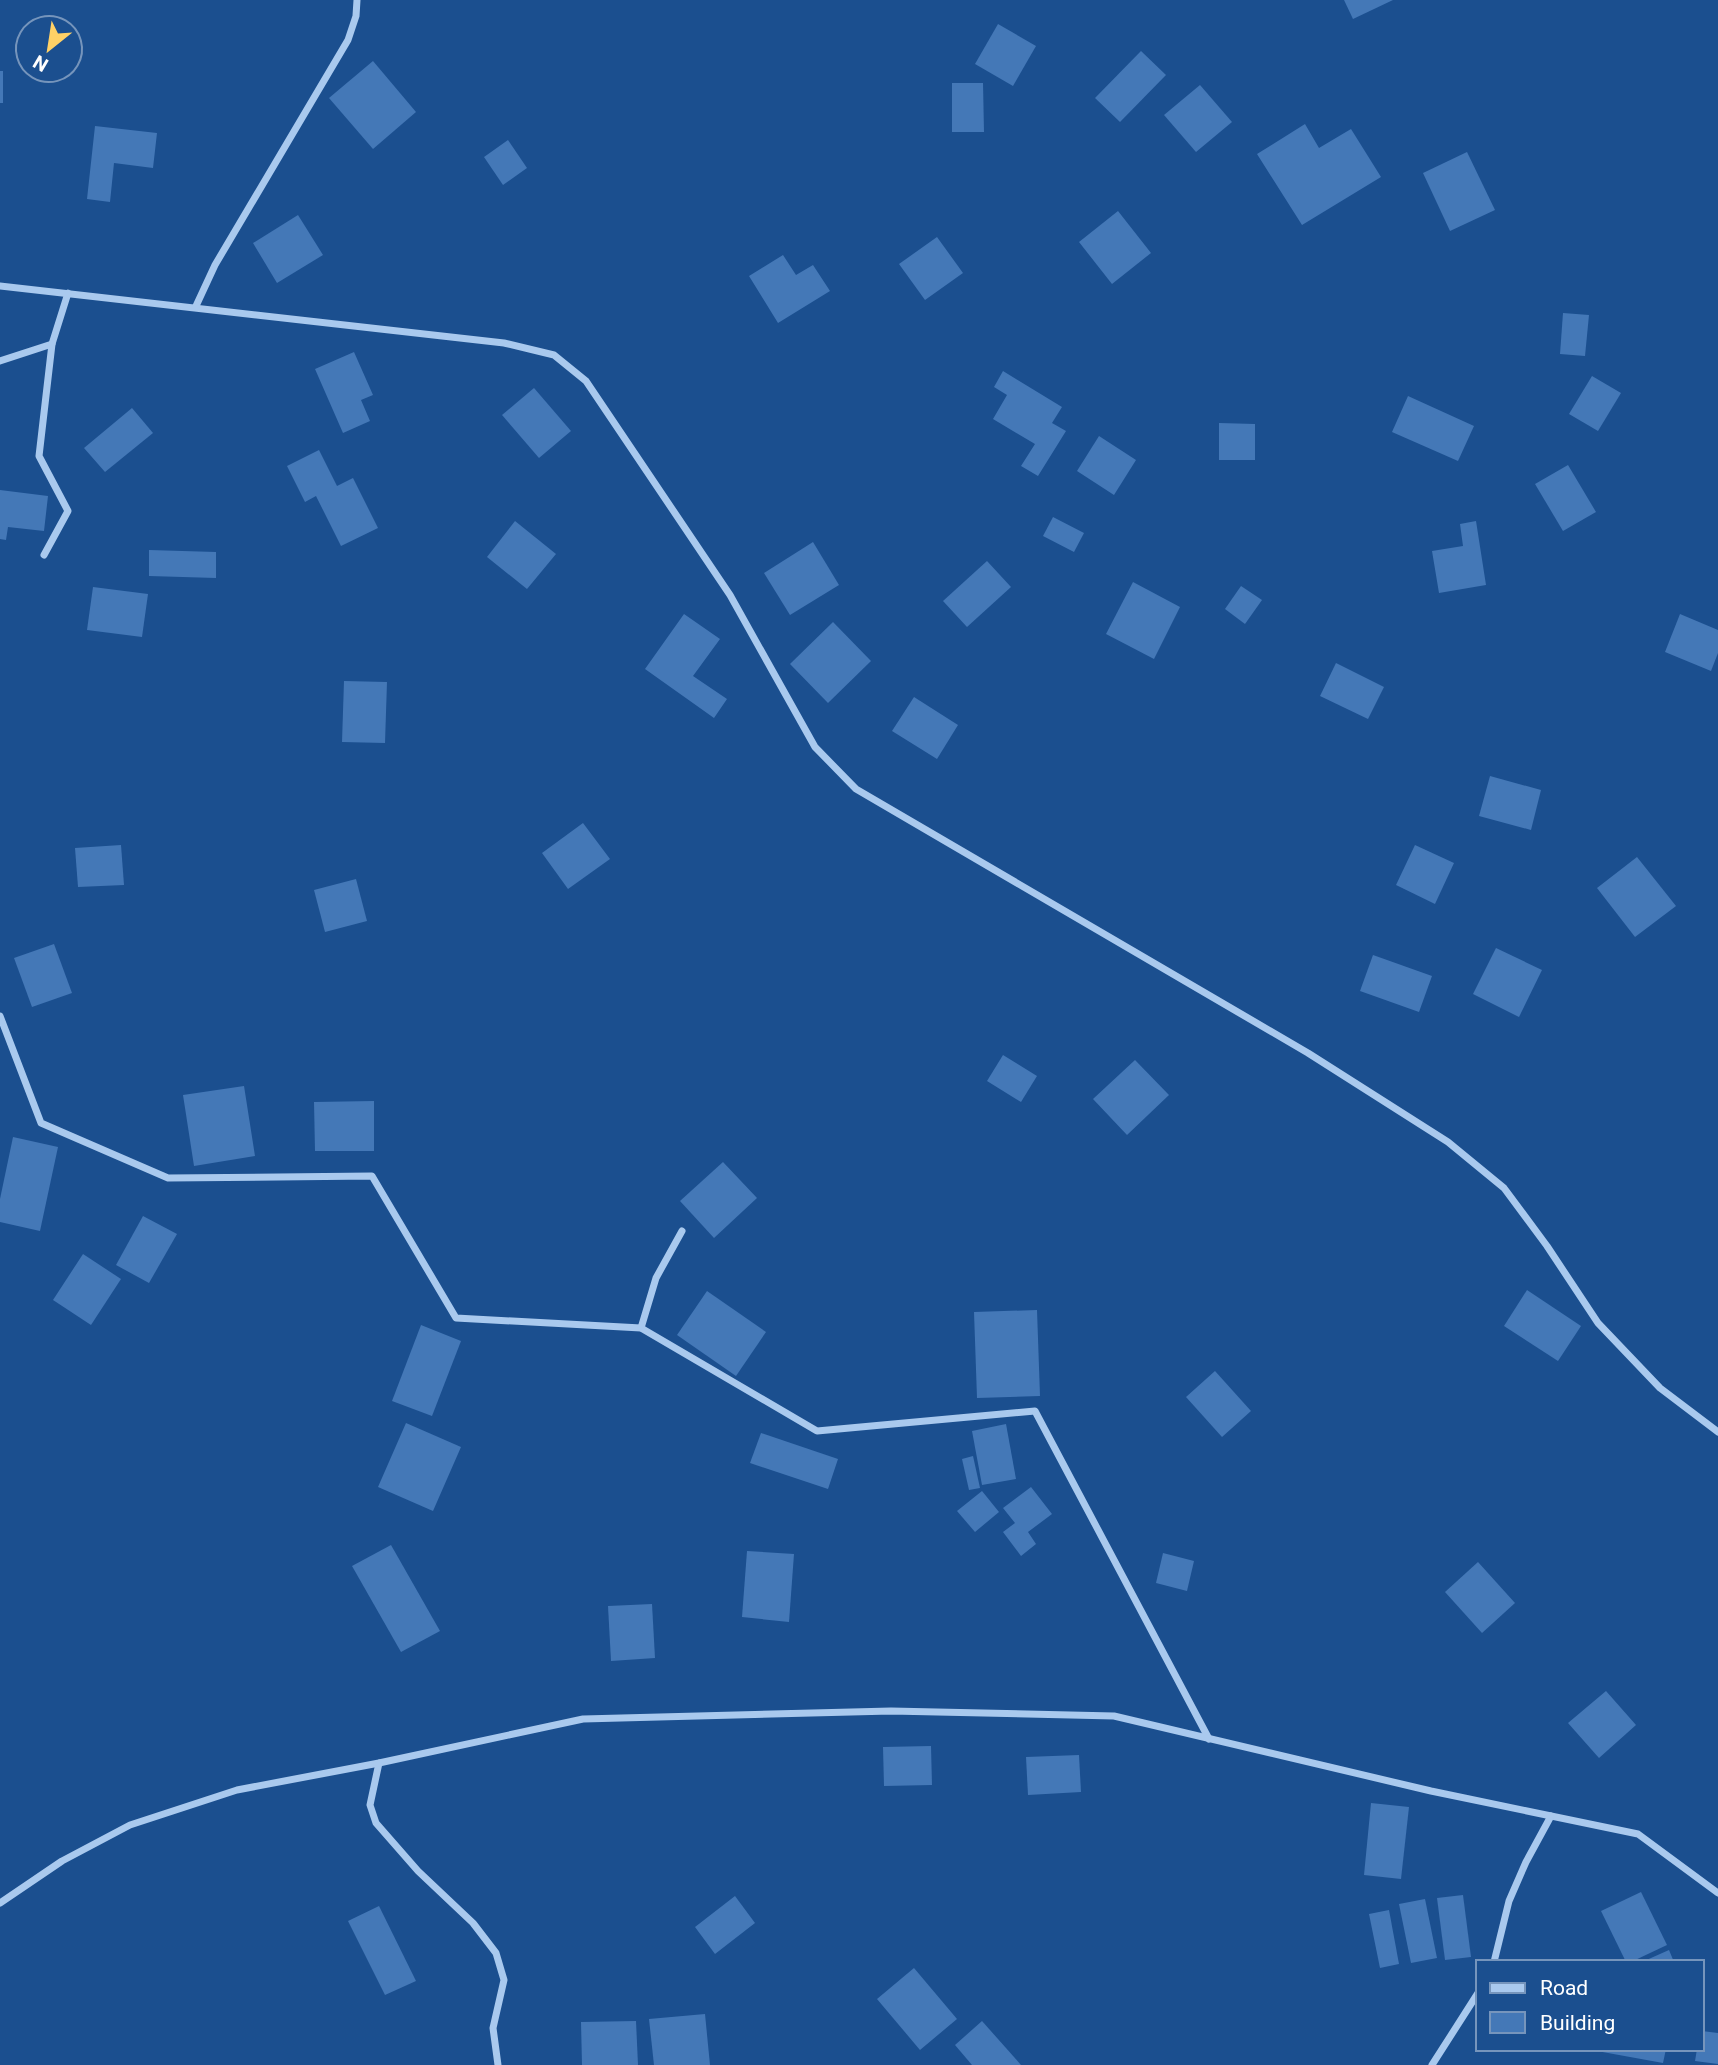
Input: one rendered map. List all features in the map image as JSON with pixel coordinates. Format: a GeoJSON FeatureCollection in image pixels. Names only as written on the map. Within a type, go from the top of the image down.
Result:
{"type":"FeatureCollection","features":[{"type":"Feature","properties":{"kind":"street"},"geometry":{"type":"LineString","coordinates":[[196,306],[215,265],[348,40],[356,16],[357,0]]}},
{"type":"Feature","properties":{"kind":"street"},"geometry":{"type":"LineString","coordinates":[[0,286],[196,306],[504,343],[554,355],[586,381],[730,595],[815,747],[856,789],[1308,1053],[1448,1142],[1504,1188],[1547,1246],[1598,1323],[1660,1388],[1718,1432]]}},
{"type":"Feature","properties":{"kind":"street"},"geometry":{"type":"LineString","coordinates":[[44,555],[68,511],[39,456],[52,344],[68,293]]}},
{"type":"Feature","properties":{"kind":"street"},"geometry":{"type":"LineString","coordinates":[[0,362],[52,344]]}},
{"type":"Feature","properties":{"kind":"street"},"geometry":{"type":"LineString","coordinates":[[0,1016],[41,1123],[168,1178],[372,1177],[456,1318],[641,1328],[817,1431],[1035,1411],[1209,1739]]}},
{"type":"Feature","properties":{"kind":"street"},"geometry":{"type":"LineString","coordinates":[[641,1328],[656,1278],[682,1231]]}},
{"type":"Feature","properties":{"kind":"street"},"geometry":{"type":"LineString","coordinates":[[0,1903],[62,1861],[130,1825],[237,1790],[583,1719],[891,1711],[1114,1716],[1431,1791],[1638,1834],[1718,1893]]}},
{"type":"Feature","properties":{"kind":"street"},"geometry":{"type":"LineString","coordinates":[[379,1763],[370,1805],[376,1823],[418,1871],[473,1923],[496,1953],[504,1980],[493,2028],[498,2065]]}},
{"type":"Feature","properties":{"kind":"street"},"geometry":{"type":"LineString","coordinates":[[1494,1960],[1509,1901],[1551,1816]]}},
{"type":"Feature","properties":{"kind":"street"},"geometry":{"type":"LineString","coordinates":[[1432,2065],[1476,1996]]}},
{"type":"Feature","properties":{"kind":"building"},"geometry":{"type":"Polygon","coordinates":[[[1344,0],[1393,0],[1353,19],[1344,0]]]}},
{"type":"Feature","properties":{"kind":"building"},"geometry":{"type":"Polygon","coordinates":[[[998,24],[1036,46],[1013,86],[975,64],[998,24]]]}},
{"type":"Feature","properties":{"kind":"building"},"geometry":{"type":"Polygon","coordinates":[[[1141,51],[1166,75],[1120,122],[1095,98],[1141,51]]]}},
{"type":"Feature","properties":{"kind":"building"},"geometry":{"type":"Polygon","coordinates":[[[373,61],[416,112],[373,149],[329,98],[373,61]]]}},
{"type":"Feature","properties":{"kind":"building"},"geometry":{"type":"Polygon","coordinates":[[[0,71],[3,71],[3,103],[0,103],[0,71]]]}},
{"type":"Feature","properties":{"kind":"building"},"geometry":{"type":"Polygon","coordinates":[[[952,83],[983,83],[984,132],[952,132],[952,83]]]}},
{"type":"Feature","properties":{"kind":"building"},"geometry":{"type":"Polygon","coordinates":[[[1200,85],[1232,122],[1196,152],[1164,115],[1200,85]]]}},
{"type":"Feature","properties":{"kind":"building"},"geometry":{"type":"Polygon","coordinates":[[[1305,124],[1319,148],[1351,129],[1381,177],[1302,225],[1257,154],[1305,124]]]}},
{"type":"Feature","properties":{"kind":"building"},"geometry":{"type":"Polygon","coordinates":[[[95,126],[157,133],[153,168],[114,163],[110,202],[87,199],[95,126]]]}},
{"type":"Feature","properties":{"kind":"building"},"geometry":{"type":"Polygon","coordinates":[[[508,140],[527,168],[503,185],[484,157],[508,140]]]}},
{"type":"Feature","properties":{"kind":"building"},"geometry":{"type":"Polygon","coordinates":[[[1467,152],[1495,210],[1450,231],[1423,173],[1467,152]]]}},
{"type":"Feature","properties":{"kind":"building"},"geometry":{"type":"Polygon","coordinates":[[[1118,211],[1151,253],[1112,284],[1079,242],[1118,211]]]}},
{"type":"Feature","properties":{"kind":"building"},"geometry":{"type":"Polygon","coordinates":[[[298,215],[323,255],[277,283],[253,243],[298,215]]]}},
{"type":"Feature","properties":{"kind":"building"},"geometry":{"type":"Polygon","coordinates":[[[937,237],[963,273],[925,300],[899,264],[937,237]]]}},
{"type":"Feature","properties":{"kind":"building"},"geometry":{"type":"Polygon","coordinates":[[[783,255],[796,275],[813,265],[830,291],[778,323],[749,276],[783,255]]]}},
{"type":"Feature","properties":{"kind":"building"},"geometry":{"type":"Polygon","coordinates":[[[1563,313],[1589,315],[1585,356],[1560,354],[1563,313]]]}},
{"type":"Feature","properties":{"kind":"building"},"geometry":{"type":"Polygon","coordinates":[[[354,352],[373,395],[361,400],[370,421],[343,433],[315,369],[354,352]]]}},
{"type":"Feature","properties":{"kind":"building"},"geometry":{"type":"Polygon","coordinates":[[[1003,371],[1062,407],[1052,423],[1066,431],[1038,476],[1021,466],[1035,444],[993,419],[1007,395],[994,387],[1003,371]]]}},
{"type":"Feature","properties":{"kind":"building"},"geometry":{"type":"Polygon","coordinates":[[[1592,376],[1621,393],[1598,431],[1569,414],[1592,376]]]}},
{"type":"Feature","properties":{"kind":"building"},"geometry":{"type":"Polygon","coordinates":[[[534,388],[571,431],[539,458],[502,415],[534,388]]]}},
{"type":"Feature","properties":{"kind":"building"},"geometry":{"type":"Polygon","coordinates":[[[1408,396],[1474,426],[1458,461],[1392,432],[1408,396]]]}},
{"type":"Feature","properties":{"kind":"building"},"geometry":{"type":"Polygon","coordinates":[[[132,408],[153,433],[105,472],[84,448],[132,408]]]}},
{"type":"Feature","properties":{"kind":"building"},"geometry":{"type":"Polygon","coordinates":[[[1219,423],[1255,424],[1255,460],[1219,460],[1219,423]]]}},
{"type":"Feature","properties":{"kind":"building"},"geometry":{"type":"Polygon","coordinates":[[[1099,436],[1136,460],[1114,495],[1077,471],[1099,436]]]}},
{"type":"Feature","properties":{"kind":"building"},"geometry":{"type":"Polygon","coordinates":[[[319,450],[337,486],[353,478],[378,528],[341,546],[316,496],[305,502],[287,466],[319,450]]]}},
{"type":"Feature","properties":{"kind":"building"},"geometry":{"type":"Polygon","coordinates":[[[1568,465],[1596,512],[1563,531],[1535,484],[1568,465]]]}},
{"type":"Feature","properties":{"kind":"building"},"geometry":{"type":"Polygon","coordinates":[[[0,490],[48,496],[44,531],[8,527],[6,540],[0,539],[0,490]]]}},
{"type":"Feature","properties":{"kind":"building"},"geometry":{"type":"Polygon","coordinates":[[[1053,517],[1084,533],[1074,552],[1043,536],[1053,517]]]}},
{"type":"Feature","properties":{"kind":"building"},"geometry":{"type":"Polygon","coordinates":[[[515,521],[556,554],[527,589],[487,557],[515,521]]]}},
{"type":"Feature","properties":{"kind":"building"},"geometry":{"type":"Polygon","coordinates":[[[1476,521],[1486,585],[1439,593],[1432,551],[1463,546],[1460,524],[1476,521]]]}},
{"type":"Feature","properties":{"kind":"building"},"geometry":{"type":"Polygon","coordinates":[[[813,542],[839,585],[790,615],[764,573],[813,542]]]}},
{"type":"Feature","properties":{"kind":"building"},"geometry":{"type":"Polygon","coordinates":[[[149,550],[216,552],[216,578],[149,576],[149,550]]]}},
{"type":"Feature","properties":{"kind":"building"},"geometry":{"type":"Polygon","coordinates":[[[987,561],[1011,587],[967,627],[943,601],[987,561]]]}},
{"type":"Feature","properties":{"kind":"building"},"geometry":{"type":"Polygon","coordinates":[[[1133,582],[1180,607],[1154,659],[1106,634],[1133,582]]]}},
{"type":"Feature","properties":{"kind":"building"},"geometry":{"type":"Polygon","coordinates":[[[1241,586],[1262,600],[1245,624],[1225,609],[1241,586]]]}},
{"type":"Feature","properties":{"kind":"building"},"geometry":{"type":"Polygon","coordinates":[[[93,587],[148,594],[142,637],[87,630],[93,587]]]}},
{"type":"Feature","properties":{"kind":"building"},"geometry":{"type":"Polygon","coordinates":[[[684,614],[720,639],[693,676],[727,699],[714,718],[645,669],[684,614]]]}},
{"type":"Feature","properties":{"kind":"building"},"geometry":{"type":"Polygon","coordinates":[[[1680,614],[1718,630],[1718,653],[1711,671],[1665,652],[1680,614]]]}},
{"type":"Feature","properties":{"kind":"building"},"geometry":{"type":"Polygon","coordinates":[[[833,622],[871,661],[828,703],[790,664],[833,622]]]}},
{"type":"Feature","properties":{"kind":"building"},"geometry":{"type":"Polygon","coordinates":[[[1336,663],[1384,687],[1368,719],[1320,696],[1336,663]]]}},
{"type":"Feature","properties":{"kind":"building"},"geometry":{"type":"Polygon","coordinates":[[[344,681],[387,682],[385,743],[342,742],[344,681]]]}},
{"type":"Feature","properties":{"kind":"building"},"geometry":{"type":"Polygon","coordinates":[[[914,697],[958,725],[937,759],[892,731],[914,697]]]}},
{"type":"Feature","properties":{"kind":"building"},"geometry":{"type":"Polygon","coordinates":[[[1490,776],[1541,790],[1531,830],[1479,816],[1490,776]]]}},
{"type":"Feature","properties":{"kind":"building"},"geometry":{"type":"Polygon","coordinates":[[[583,823],[610,859],[568,889],[542,853],[583,823]]]}},
{"type":"Feature","properties":{"kind":"building"},"geometry":{"type":"Polygon","coordinates":[[[121,845],[124,885],[78,887],[75,848],[121,845]]]}},
{"type":"Feature","properties":{"kind":"building"},"geometry":{"type":"Polygon","coordinates":[[[1415,845],[1454,863],[1435,904],[1396,885],[1415,845]]]}},
{"type":"Feature","properties":{"kind":"building"},"geometry":{"type":"Polygon","coordinates":[[[1637,857],[1676,906],[1635,937],[1597,888],[1637,857]]]}},
{"type":"Feature","properties":{"kind":"building"},"geometry":{"type":"Polygon","coordinates":[[[356,879],[367,921],[325,932],[314,890],[356,879]]]}},
{"type":"Feature","properties":{"kind":"building"},"geometry":{"type":"Polygon","coordinates":[[[54,944],[72,993],[32,1007],[14,958],[54,944]]]}},
{"type":"Feature","properties":{"kind":"building"},"geometry":{"type":"Polygon","coordinates":[[[1496,948],[1542,970],[1519,1017],[1473,994],[1496,948]]]}},
{"type":"Feature","properties":{"kind":"building"},"geometry":{"type":"Polygon","coordinates":[[[1373,955],[1432,976],[1419,1012],[1360,991],[1373,955]]]}},
{"type":"Feature","properties":{"kind":"building"},"geometry":{"type":"Polygon","coordinates":[[[1003,1055],[1037,1076],[1021,1102],[987,1081],[1003,1055]]]}},
{"type":"Feature","properties":{"kind":"building"},"geometry":{"type":"Polygon","coordinates":[[[1135,1060],[1169,1095],[1127,1135],[1093,1099],[1135,1060]]]}},
{"type":"Feature","properties":{"kind":"building"},"geometry":{"type":"Polygon","coordinates":[[[244,1086],[255,1156],[194,1166],[183,1095],[244,1086]]]}},
{"type":"Feature","properties":{"kind":"building"},"geometry":{"type":"Polygon","coordinates":[[[374,1101],[374,1151],[315,1151],[314,1102],[374,1101]]]}},
{"type":"Feature","properties":{"kind":"building"},"geometry":{"type":"Polygon","coordinates":[[[13,1137],[58,1147],[40,1231],[0,1222],[0,1199],[13,1137]]]}},
{"type":"Feature","properties":{"kind":"building"},"geometry":{"type":"Polygon","coordinates":[[[723,1162],[757,1198],[714,1238],[680,1201],[723,1162]]]}},
{"type":"Feature","properties":{"kind":"building"},"geometry":{"type":"Polygon","coordinates":[[[143,1216],[177,1234],[149,1283],[116,1265],[143,1216]]]}},
{"type":"Feature","properties":{"kind":"building"},"geometry":{"type":"Polygon","coordinates":[[[83,1254],[121,1279],[91,1325],[53,1300],[83,1254]]]}},
{"type":"Feature","properties":{"kind":"building"},"geometry":{"type":"Polygon","coordinates":[[[1527,1290],[1581,1326],[1558,1361],[1504,1326],[1527,1290]]]}},
{"type":"Feature","properties":{"kind":"building"},"geometry":{"type":"Polygon","coordinates":[[[707,1291],[766,1332],[736,1376],[677,1335],[707,1291]]]}},
{"type":"Feature","properties":{"kind":"building"},"geometry":{"type":"Polygon","coordinates":[[[1037,1310],[1040,1396],[977,1398],[974,1312],[1037,1310]]]}},
{"type":"Feature","properties":{"kind":"building"},"geometry":{"type":"Polygon","coordinates":[[[421,1325],[461,1341],[432,1416],[392,1401],[421,1325]]]}},
{"type":"Feature","properties":{"kind":"building"},"geometry":{"type":"Polygon","coordinates":[[[1215,1371],[1251,1411],[1222,1437],[1186,1397],[1215,1371]]]}},
{"type":"Feature","properties":{"kind":"building"},"geometry":{"type":"Polygon","coordinates":[[[406,1423],[461,1447],[433,1511],[378,1487],[406,1423]]]}},
{"type":"Feature","properties":{"kind":"building"},"geometry":{"type":"Polygon","coordinates":[[[1006,1424],[1016,1479],[982,1485],[972,1431],[1006,1424]]]}},
{"type":"Feature","properties":{"kind":"building"},"geometry":{"type":"Polygon","coordinates":[[[761,1433],[838,1459],[828,1489],[750,1463],[761,1433]]]}},
{"type":"Feature","properties":{"kind":"building"},"geometry":{"type":"Polygon","coordinates":[[[973,1456],[980,1488],[969,1490],[962,1459],[973,1456]]]}},
{"type":"Feature","properties":{"kind":"building"},"geometry":{"type":"Polygon","coordinates":[[[1031,1487],[1052,1514],[1028,1532],[1036,1544],[1021,1556],[1003,1532],[1015,1523],[1003,1508],[1031,1487]]]}},
{"type":"Feature","properties":{"kind":"building"},"geometry":{"type":"Polygon","coordinates":[[[982,1491],[999,1512],[975,1532],[957,1511],[982,1491]]]}},
{"type":"Feature","properties":{"kind":"building"},"geometry":{"type":"Polygon","coordinates":[[[391,1545],[440,1631],[401,1652],[352,1566],[391,1545]]]}},
{"type":"Feature","properties":{"kind":"building"},"geometry":{"type":"Polygon","coordinates":[[[747,1551],[794,1554],[789,1622],[742,1617],[747,1551]]]}},
{"type":"Feature","properties":{"kind":"building"},"geometry":{"type":"Polygon","coordinates":[[[1163,1553],[1194,1561],[1187,1591],[1156,1583],[1163,1553]]]}},
{"type":"Feature","properties":{"kind":"building"},"geometry":{"type":"Polygon","coordinates":[[[1478,1562],[1515,1603],[1482,1633],[1445,1592],[1478,1562]]]}},
{"type":"Feature","properties":{"kind":"building"},"geometry":{"type":"Polygon","coordinates":[[[652,1604],[655,1658],[611,1661],[608,1606],[652,1604]]]}},
{"type":"Feature","properties":{"kind":"building"},"geometry":{"type":"Polygon","coordinates":[[[1606,1691],[1636,1725],[1599,1758],[1568,1723],[1606,1691]]]}},
{"type":"Feature","properties":{"kind":"building"},"geometry":{"type":"Polygon","coordinates":[[[931,1746],[932,1785],[884,1786],[883,1747],[931,1746]]]}},
{"type":"Feature","properties":{"kind":"building"},"geometry":{"type":"Polygon","coordinates":[[[1079,1755],[1081,1792],[1028,1795],[1026,1757],[1079,1755]]]}},
{"type":"Feature","properties":{"kind":"building"},"geometry":{"type":"Polygon","coordinates":[[[1371,1803],[1409,1807],[1401,1879],[1364,1875],[1371,1803]]]}},
{"type":"Feature","properties":{"kind":"building"},"geometry":{"type":"Polygon","coordinates":[[[1641,1892],[1667,1945],[1635,1960],[1625,1960],[1601,1911],[1641,1892]]]}},
{"type":"Feature","properties":{"kind":"building"},"geometry":{"type":"Polygon","coordinates":[[[1463,1895],[1471,1957],[1445,1960],[1437,1898],[1463,1895]]]}},
{"type":"Feature","properties":{"kind":"building"},"geometry":{"type":"Polygon","coordinates":[[[735,1896],[755,1923],[715,1954],[695,1927],[735,1896]]]}},
{"type":"Feature","properties":{"kind":"building"},"geometry":{"type":"Polygon","coordinates":[[[1425,1899],[1437,1958],[1411,1963],[1399,1904],[1425,1899]]]}},
{"type":"Feature","properties":{"kind":"building"},"geometry":{"type":"Polygon","coordinates":[[[379,1906],[416,1981],[385,1995],[348,1921],[379,1906]]]}},
{"type":"Feature","properties":{"kind":"building"},"geometry":{"type":"Polygon","coordinates":[[[1389,1910],[1399,1964],[1380,1968],[1369,1914],[1389,1910]]]}},
{"type":"Feature","properties":{"kind":"building"},"geometry":{"type":"Polygon","coordinates":[[[1669,1950],[1673,1960],[1646,1960],[1669,1950]]]}},
{"type":"Feature","properties":{"kind":"building"},"geometry":{"type":"Polygon","coordinates":[[[914,1968],[957,2019],[920,2050],[877,1999],[914,1968]]]}},
{"type":"Feature","properties":{"kind":"building"},"geometry":{"type":"Polygon","coordinates":[[[705,2014],[710,2065],[654,2065],[649,2019],[705,2014]]]}},
{"type":"Feature","properties":{"kind":"building"},"geometry":{"type":"Polygon","coordinates":[[[636,2021],[638,2065],[582,2065],[581,2022],[636,2021]]]}},
{"type":"Feature","properties":{"kind":"building"},"geometry":{"type":"Polygon","coordinates":[[[982,2021],[1021,2065],[972,2065],[955,2045],[982,2021]]]}},
{"type":"Feature","properties":{"kind":"building"},"geometry":{"type":"Polygon","coordinates":[[[1704,2031],[1718,2033],[1718,2064],[1695,2061],[1697,2051],[1704,2051],[1704,2031]]]}},
{"type":"Feature","properties":{"kind":"building"},"geometry":{"type":"Polygon","coordinates":[[[1597,2051],[1666,2051],[1663,2063],[1597,2051]]]}}]}
